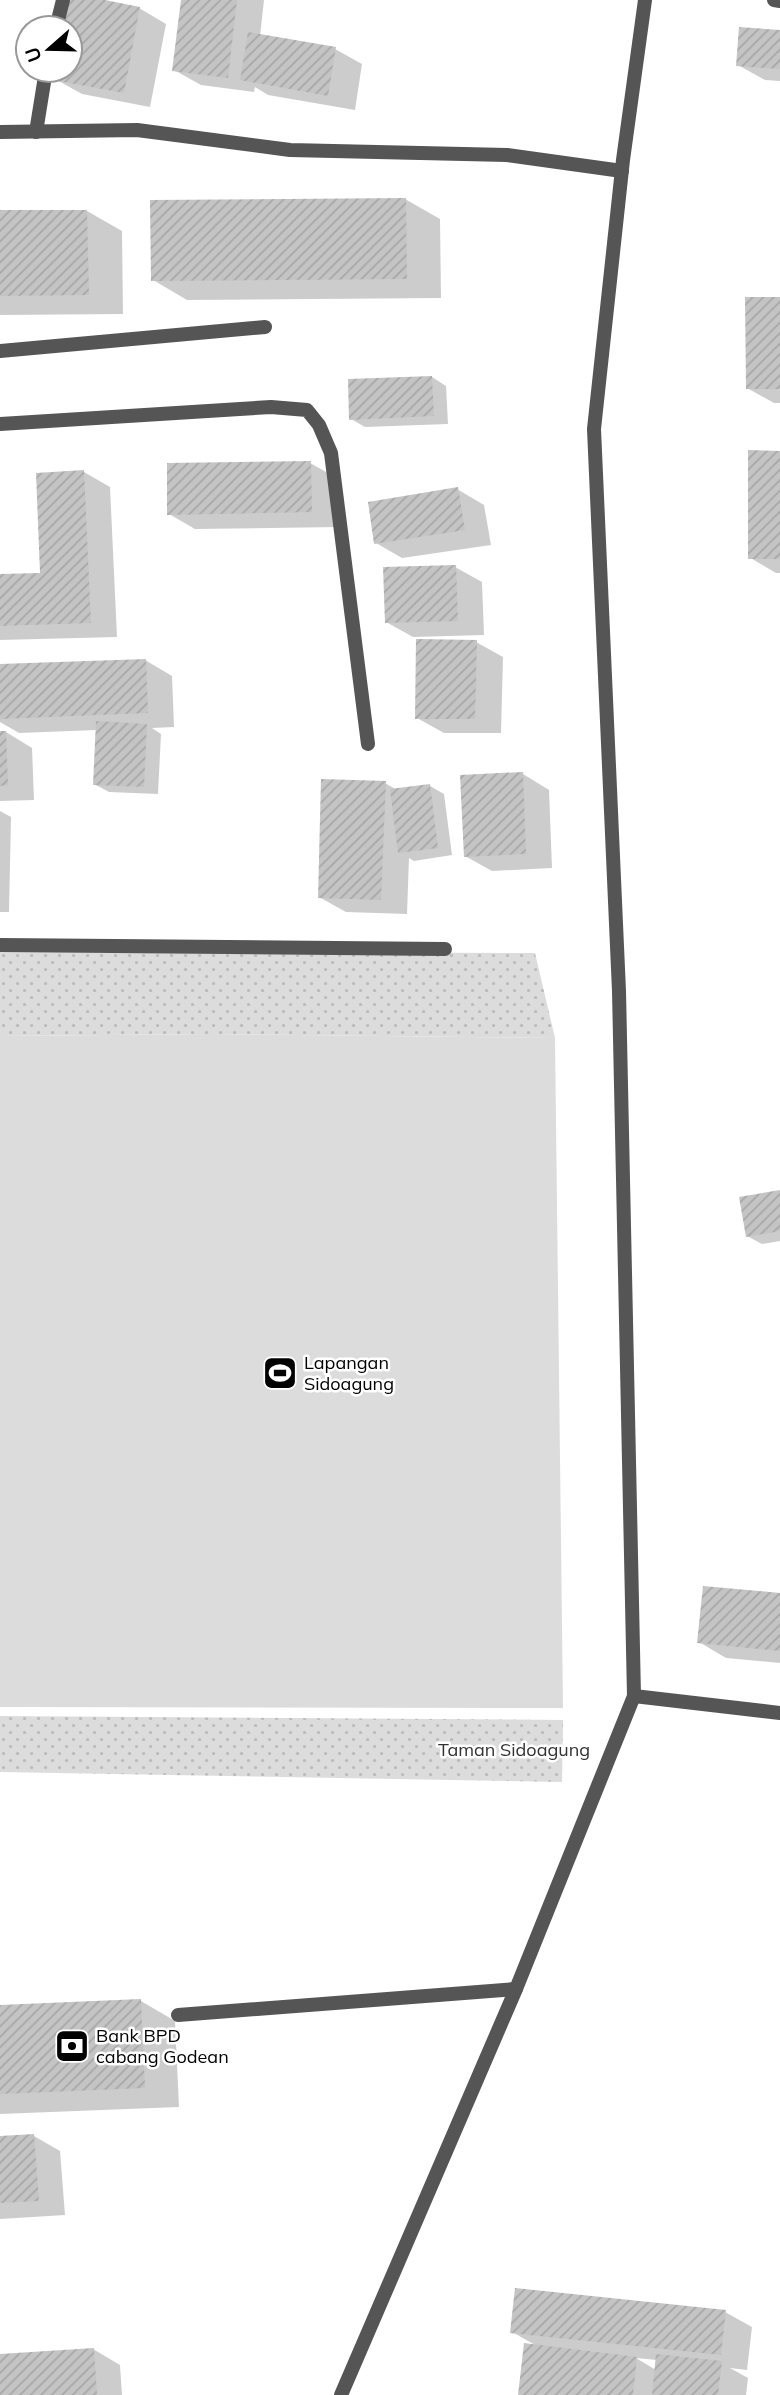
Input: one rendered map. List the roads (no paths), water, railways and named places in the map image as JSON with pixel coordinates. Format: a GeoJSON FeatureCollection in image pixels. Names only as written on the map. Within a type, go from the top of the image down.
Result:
{"type":"FeatureCollection","features":[{"type":"Feature","properties":{"kind":"street"},"geometry":{"type":"LineString","coordinates":[[341,2395],[516,1989],[634,1696],[619,991],[594,429],[622,171],[645,0]]}},
{"type":"Feature","properties":{"kind":"street"},"geometry":{"type":"LineString","coordinates":[[774,0],[780,1]]}},
{"type":"Feature","properties":{"kind":"street"},"geometry":{"type":"LineString","coordinates":[[36,132],[44,84]]}},
{"type":"Feature","properties":{"kind":"street"},"geometry":{"type":"LineString","coordinates":[[0,132],[137,130],[290,150],[507,155],[622,171]]}},
{"type":"Feature","properties":{"kind":"street"},"geometry":{"type":"LineString","coordinates":[[0,351],[265,327]]}},
{"type":"Feature","properties":{"kind":"street"},"geometry":{"type":"LineString","coordinates":[[0,424],[271,407],[307,410],[319,425],[331,453],[368,744]]}},
{"type":"Feature","properties":{"kind":"street"},"geometry":{"type":"LineString","coordinates":[[0,945],[445,949]]}},
{"type":"Feature","properties":{"kind":"street"},"geometry":{"type":"LineString","coordinates":[[634,1696],[780,1713]]}},
{"type":"Feature","properties":{"kind":"street"},"geometry":{"type":"LineString","coordinates":[[178,2015],[516,1989]]}},
{"type":"Feature","properties":{"kind":"place","name":"Lapangan Sidoagung"},"geometry":{"type":"Point","coordinates":[280,1373]}},
{"type":"Feature","properties":{"kind":"place","name":"Bank BPD cabang Godean"},"geometry":{"type":"Point","coordinates":[72,2046]}},
{"type":"Feature","properties":{"kind":"park label","name":"Taman Sidoagung"},"geometry":{"type":"Point","coordinates":[514,1750]}}]}
